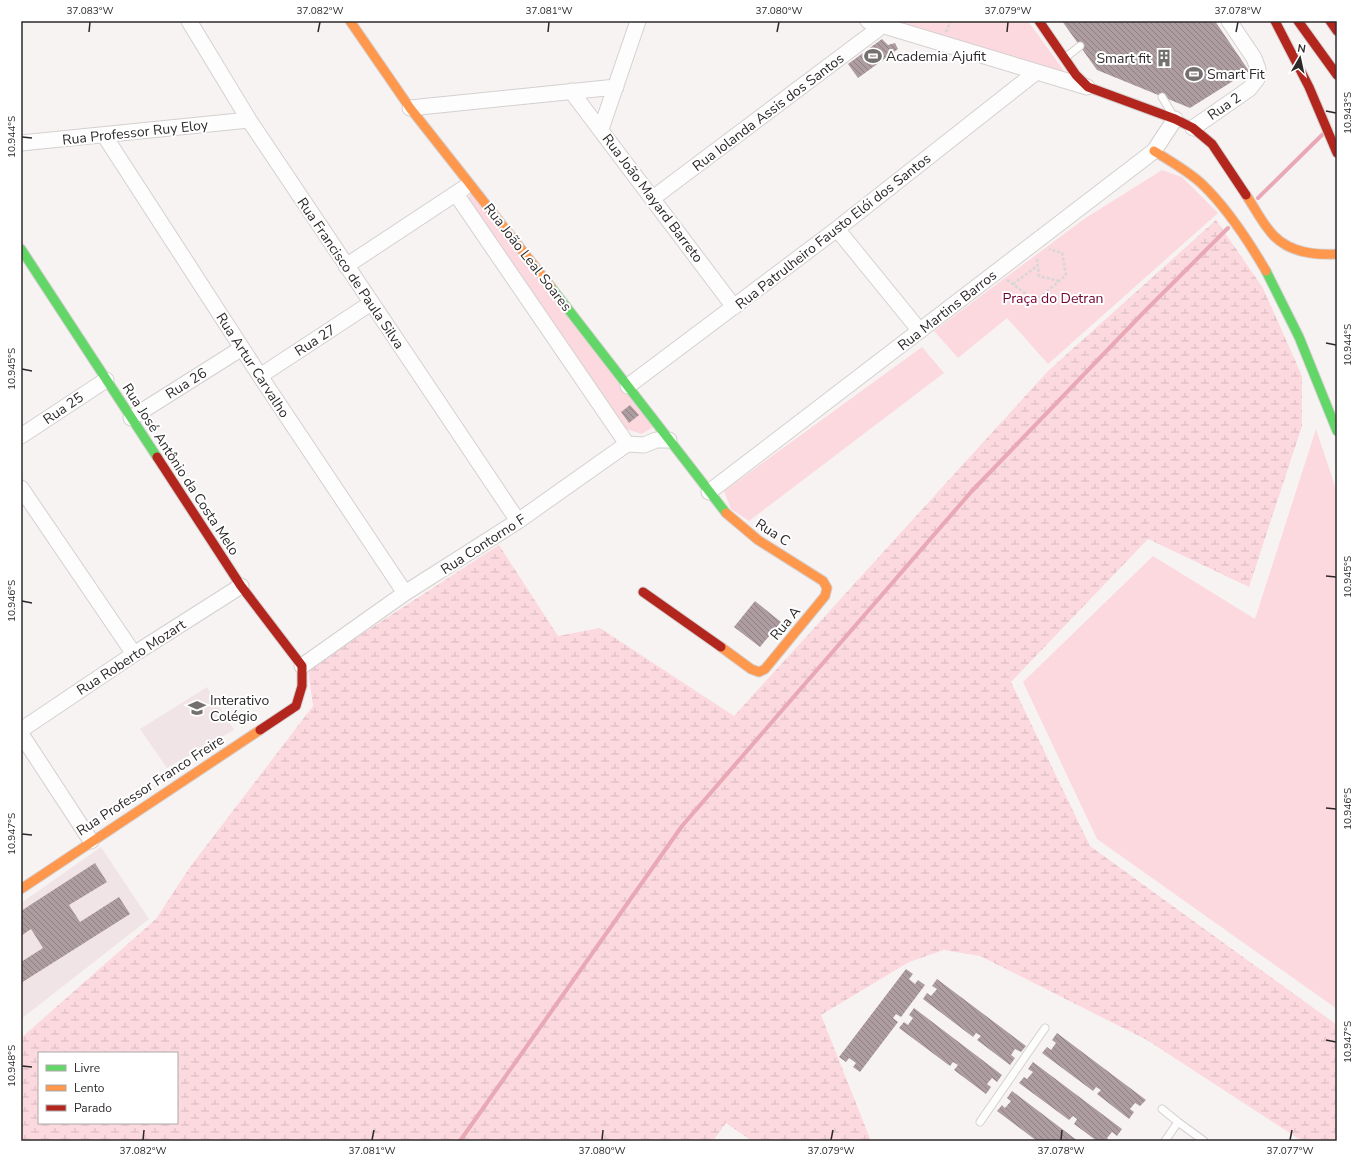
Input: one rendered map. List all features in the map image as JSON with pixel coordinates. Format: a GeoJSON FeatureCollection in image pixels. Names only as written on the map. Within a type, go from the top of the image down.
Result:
{"type":"FeatureCollection","features":[{"type":"Feature","properties":{"kind":"street","name":"Rua Francisco de Paula Silva"},"geometry":{"type":"LineString","coordinates":[[189,21],[249,120],[518,521]]}},
{"type":"Feature","properties":{"kind":"street","name":"Rua João Leal Soares"},"geometry":{"type":"LineString","coordinates":[[350,21],[410,108],[469,184],[486,202],[709,492]]}},
{"type":"Feature","properties":{"kind":"street"},"geometry":{"type":"LineString","coordinates":[[601,129],[638,21]]}},
{"type":"Feature","properties":{"kind":"street"},"geometry":{"type":"LineString","coordinates":[[1039,21],[1076,75],[1088,87]]}},
{"type":"Feature","properties":{"kind":"street","name":"Rua 2"},"geometry":{"type":"LineString","coordinates":[[1193,128],[1249,89],[1257,79],[1258,69],[1254,58],[1228,21]]}},
{"type":"Feature","properties":{"kind":"street"},"geometry":{"type":"LineString","coordinates":[[1275,21],[1309,87],[1337,153]]}},
{"type":"Feature","properties":{"kind":"street"},"geometry":{"type":"LineString","coordinates":[[1298,21],[1337,75]]}},
{"type":"Feature","properties":{"kind":"street"},"geometry":{"type":"LineString","coordinates":[[875,23],[1088,87],[1175,119],[1193,128],[1212,144],[1274,236],[1292,248],[1314,255],[1337,254]]}},
{"type":"Feature","properties":{"kind":"street","name":"Rua Iolanda Assis dos Santos"},"geometry":{"type":"LineString","coordinates":[[653,198],[875,23]]}},
{"type":"Feature","properties":{"kind":"street","name":"Rua Patrulheiro Fausto Elói dos Santos"},"geometry":{"type":"LineString","coordinates":[[628,386],[838,229],[1035,72]]}},
{"type":"Feature","properties":{"kind":"street"},"geometry":{"type":"LineString","coordinates":[[410,108],[616,87]]}},
{"type":"Feature","properties":{"kind":"street","name":"Rua João Mayard Barreto"},"geometry":{"type":"LineString","coordinates":[[571,91],[734,307]]}},
{"type":"Feature","properties":{"kind":"street","name":"Rua Martins Barros"},"geometry":{"type":"LineString","coordinates":[[709,492],[1154,151],[1175,119]]}},
{"type":"Feature","properties":{"kind":"street","name":"Rua Professor Ruy Eloy"},"geometry":{"type":"LineString","coordinates":[[21,143],[249,120]]}},
{"type":"Feature","properties":{"kind":"street","name":"Rua Artur Carvalho"},"geometry":{"type":"LineString","coordinates":[[104,135],[260,376],[405,593]]}},
{"type":"Feature","properties":{"kind":"street"},"geometry":{"type":"LineString","coordinates":[[1154,151],[1189,174],[1207,189],[1224,208],[1254,251],[1286,310],[1337,431]]}},
{"type":"Feature","properties":{"kind":"street"},"geometry":{"type":"LineString","coordinates":[[346,266],[469,184]]}},
{"type":"Feature","properties":{"kind":"street","name":"Rua João Leal Soares"},"geometry":{"type":"LineString","coordinates":[[456,194],[627,444]]}},
{"type":"Feature","properties":{"kind":"street"},"geometry":{"type":"LineString","coordinates":[[838,229],[920,331]]}},
{"type":"Feature","properties":{"kind":"street","name":"Rua José Antônio da Costa Melo"},"geometry":{"type":"LineString","coordinates":[[21,249],[241,586],[302,666]]}},
{"type":"Feature","properties":{"kind":"street","name":"Rua 27"},"geometry":{"type":"LineString","coordinates":[[260,376],[371,303]]}},
{"type":"Feature","properties":{"kind":"street","name":"Rua 26"},"geometry":{"type":"LineString","coordinates":[[131,418],[242,348]]}},
{"type":"Feature","properties":{"kind":"street","name":"Rua 25"},"geometry":{"type":"LineString","coordinates":[[21,436],[106,380]]}},
{"type":"Feature","properties":{"kind":"street"},"geometry":{"type":"LineString","coordinates":[[627,444],[644,445],[656,440],[669,440]]}},
{"type":"Feature","properties":{"kind":"street","name":"Rua Contorno F"},"geometry":{"type":"LineString","coordinates":[[302,666],[405,593],[518,521],[627,444]]}},
{"type":"Feature","properties":{"kind":"street"},"geometry":{"type":"LineString","coordinates":[[21,488],[134,654]]}},
{"type":"Feature","properties":{"kind":"street","name":"Rua C"},"geometry":{"type":"LineString","coordinates":[[709,492],[729,517],[742,529],[823,581],[827,588]]}},
{"type":"Feature","properties":{"kind":"street","name":"Rua Roberto Mozart"},"geometry":{"type":"LineString","coordinates":[[21,730],[134,654],[241,586]]}},
{"type":"Feature","properties":{"kind":"street","name":"Rua A"},"geometry":{"type":"LineString","coordinates":[[642,592],[751,669],[759,672],[765,669],[825,596],[827,588]]}},
{"type":"Feature","properties":{"kind":"street","name":"Rua Professor Franco Freire"},"geometry":{"type":"LineString","coordinates":[[21,889],[91,840],[296,706],[303,690],[302,666]]}},
{"type":"Feature","properties":{"kind":"street"},"geometry":{"type":"LineString","coordinates":[[21,734],[91,840]]}},
{"type":"Feature","properties":{"kind":"lane"},"geometry":{"type":"LineString","coordinates":[[1065,59],[1080,46]]}},
{"type":"Feature","properties":{"kind":"lane"},"geometry":{"type":"LineString","coordinates":[[1162,97],[1175,119]]}},
{"type":"Feature","properties":{"kind":"lane"},"geometry":{"type":"LineString","coordinates":[[980,1122],[1045,1028]]}},
{"type":"Feature","properties":{"kind":"lane"},"geometry":{"type":"LineString","coordinates":[[1162,1109],[1204,1141]]}},
{"type":"Feature","properties":{"kind":"lane"},"geometry":{"type":"LineString","coordinates":[[1165,1141],[1178,1122]]}},
{"type":"Feature","properties":{"kind":"path"},"geometry":{"type":"LineString","coordinates":[[997,272],[1036,301],[1066,275],[1062,253],[1049,249],[1044,253]]}},
{"type":"Feature","properties":{"kind":"path"},"geometry":{"type":"LineString","coordinates":[[1040,257],[1036,260],[1039,276],[1059,281]]}},
{"type":"Feature","properties":{"kind":"path"},"geometry":{"type":"LineString","coordinates":[[1013,284],[1037,266]]}},
{"type":"Feature","properties":{"kind":"shaded area","name":"Interativo Colégio"},"geometry":{"type":"Polygon","coordinates":[[[207,687],[234,730],[167,768],[140,729],[207,687]]]}},
{"type":"Feature","properties":{"kind":"shaded area"},"geometry":{"type":"Polygon","coordinates":[[[101,847],[149,919],[21,1019],[21,903],[101,847]]]}},
{"type":"Feature","properties":{"kind":"green space"},"geometry":{"type":"Polygon","coordinates":[[[897,21],[1028,21],[1067,75],[897,21]]]}},
{"type":"Feature","properties":{"kind":"green space","name":"Praça do Detran"},"geometry":{"type":"Polygon","coordinates":[[[1162,170],[1182,177],[1218,213],[1048,364],[1007,318],[958,358],[934,331],[1084,219],[1162,170]]]}},
{"type":"Feature","properties":{"kind":"green space"},"geometry":{"type":"Polygon","coordinates":[[[473,192],[653,427],[642,434],[623,428],[466,200],[473,192]]]}},
{"type":"Feature","properties":{"kind":"green space"},"geometry":{"type":"Polygon","coordinates":[[[1216,220],[1263,288],[1302,376],[1302,426],[1249,587],[1148,539],[1011,682],[1090,846],[1337,1025],[1337,1141],[1302,1141],[1147,1040],[980,956],[944,950],[909,962],[821,1015],[871,1141],[752,1141],[726,1123],[713,1141],[21,1141],[21,1038],[156,919],[190,867],[313,706],[308,669],[499,545],[558,636],[600,628],[734,716],[1048,371],[1216,220]]]}},
{"type":"Feature","properties":{"kind":"green space"},"geometry":{"type":"Polygon","coordinates":[[[922,347],[944,373],[749,521],[731,509],[724,491],[922,347]]]}},
{"type":"Feature","properties":{"kind":"green space"},"geometry":{"type":"Polygon","coordinates":[[[1316,429],[1337,492],[1337,1009],[1097,839],[1023,682],[1153,556],[1255,619],[1316,429]]]}},
{"type":"Feature","properties":{"kind":"building","name":"Smart fit"},"geometry":{"type":"Polygon","coordinates":[[[1062,21],[1215,21],[1249,71],[1190,108],[1097,70],[1062,21]]]}},
{"type":"Feature","properties":{"kind":"building","name":"Academia Ajufit"},"geometry":{"type":"Polygon","coordinates":[[[882,39],[888,45],[895,43],[898,49],[858,78],[848,64],[882,39]]]}},
{"type":"Feature","properties":{"kind":"building"},"geometry":{"type":"Polygon","coordinates":[[[630,405],[639,415],[629,423],[621,412],[630,405]]]}},
{"type":"Feature","properties":{"kind":"building"},"geometry":{"type":"Polygon","coordinates":[[[755,601],[781,622],[760,647],[734,627],[755,601]]]}},
{"type":"Feature","properties":{"kind":"building"},"geometry":{"type":"Polygon","coordinates":[[[95,863],[107,882],[69,905],[80,922],[119,897],[130,914],[21,983],[21,962],[43,948],[31,929],[21,936],[21,911],[95,863]]]}},
{"type":"Feature","properties":{"kind":"building"},"geometry":{"type":"Polygon","coordinates":[[[906,969],[913,974],[909,979],[915,984],[918,980],[925,985],[901,1017],[896,1014],[893,1018],[898,1022],[860,1072],[853,1067],[856,1063],[849,1058],[846,1062],[839,1057],[906,969]]]}},
{"type":"Feature","properties":{"kind":"building"},"geometry":{"type":"Polygon","coordinates":[[[937,979],[1026,1046],[1021,1052],[1015,1049],[1011,1055],[1015,1058],[1010,1065],[977,1040],[981,1036],[976,1033],[973,1037],[923,999],[927,993],[931,996],[937,989],[932,986],[937,979]]]}},
{"type":"Feature","properties":{"kind":"building"},"geometry":{"type":"Polygon","coordinates":[[[914,1008],[1002,1075],[997,1082],[992,1078],[987,1084],[991,1087],[986,1094],[954,1070],[958,1065],[953,1062],[950,1066],[899,1028],[904,1022],[908,1025],[913,1018],[909,1015],[914,1008]]]}},
{"type":"Feature","properties":{"kind":"building"},"geometry":{"type":"Polygon","coordinates":[[[1057,1033],[1146,1100],[1140,1106],[1135,1103],[1130,1109],[1134,1112],[1129,1119],[1097,1094],[1101,1090],[1096,1087],[1093,1091],[1042,1053],[1047,1047],[1051,1050],[1056,1043],[1052,1040],[1057,1033]]]}},
{"type":"Feature","properties":{"kind":"building"},"geometry":{"type":"Polygon","coordinates":[[[1033,1062],[1122,1129],[1117,1136],[1112,1132],[1107,1138],[1110,1141],[1097,1141],[1074,1124],[1077,1119],[1073,1116],[1069,1120],[1019,1083],[1024,1077],[1027,1079],[1033,1072],[1028,1069],[1033,1062]]]}},
{"type":"Feature","properties":{"kind":"building"},"geometry":{"type":"Polygon","coordinates":[[[1012,1091],[1078,1141],[1037,1141],[997,1111],[1002,1105],[1005,1108],[1011,1101],[1007,1098],[1012,1091]]]}},
{"type":"Feature","properties":{"kind":"waterway"},"geometry":{"type":"LineString","coordinates":[[1258,198],[1323,134]]}},
{"type":"Feature","properties":{"kind":"waterway"},"geometry":{"type":"LineString","coordinates":[[460,1141],[682,826],[971,492],[1143,313],[1228,228]]}},
{"type":"Feature","properties":{"kind":"traffic: fast"},"geometry":{"type":"LineString","coordinates":[[21,249],[157,457]]}},
{"type":"Feature","properties":{"kind":"traffic: fast"},"geometry":{"type":"LineString","coordinates":[[1266,271],[1299,337],[1337,431]]}},
{"type":"Feature","properties":{"kind":"traffic: fast"},"geometry":{"type":"LineString","coordinates":[[551,287],[726,513]]}},
{"type":"Feature","properties":{"kind":"traffic: slow"},"geometry":{"type":"LineString","coordinates":[[350,21],[410,108],[551,287]]}},
{"type":"Feature","properties":{"kind":"traffic: slow"},"geometry":{"type":"LineString","coordinates":[[1154,151],[1179,166],[1202,184],[1237,225],[1266,271]]}},
{"type":"Feature","properties":{"kind":"traffic: slow"},"geometry":{"type":"LineString","coordinates":[[1246,195],[1266,227],[1281,242],[1304,252],[1337,254]]}},
{"type":"Feature","properties":{"kind":"traffic: slow"},"geometry":{"type":"LineString","coordinates":[[721,647],[751,669],[759,672],[765,669],[825,596],[827,588],[823,581],[758,540],[726,513]]}},
{"type":"Feature","properties":{"kind":"traffic: slow"},"geometry":{"type":"LineString","coordinates":[[21,889],[260,730]]}},
{"type":"Feature","properties":{"kind":"traffic: jam"},"geometry":{"type":"LineString","coordinates":[[1039,21],[1076,75],[1088,87],[1175,119],[1193,128],[1212,144],[1246,195]]}},
{"type":"Feature","properties":{"kind":"traffic: jam"},"geometry":{"type":"LineString","coordinates":[[1275,21],[1309,87],[1337,153]]}},
{"type":"Feature","properties":{"kind":"traffic: jam"},"geometry":{"type":"LineString","coordinates":[[1298,21],[1337,75]]}},
{"type":"Feature","properties":{"kind":"traffic: jam"},"geometry":{"type":"LineString","coordinates":[[1330,21],[1337,31]]}},
{"type":"Feature","properties":{"kind":"traffic: jam"},"geometry":{"type":"LineString","coordinates":[[157,457],[241,586],[302,666],[302,686],[296,706],[260,730]]}},
{"type":"Feature","properties":{"kind":"traffic: jam"},"geometry":{"type":"LineString","coordinates":[[643,592],[721,647]]}},
{"type":"Feature","properties":{"kind":"place","name":"Academia Ajufit"},"geometry":{"type":"Point","coordinates":[873,56]}},
{"type":"Feature","properties":{"kind":"place","name":"Smart fit"},"geometry":{"type":"Point","coordinates":[1164,58]}},
{"type":"Feature","properties":{"kind":"place","name":"Smart Fit"},"geometry":{"type":"Point","coordinates":[1194,74]}},
{"type":"Feature","properties":{"kind":"place","name":"Interativo Colégio"},"geometry":{"type":"Point","coordinates":[197,708]}}]}
